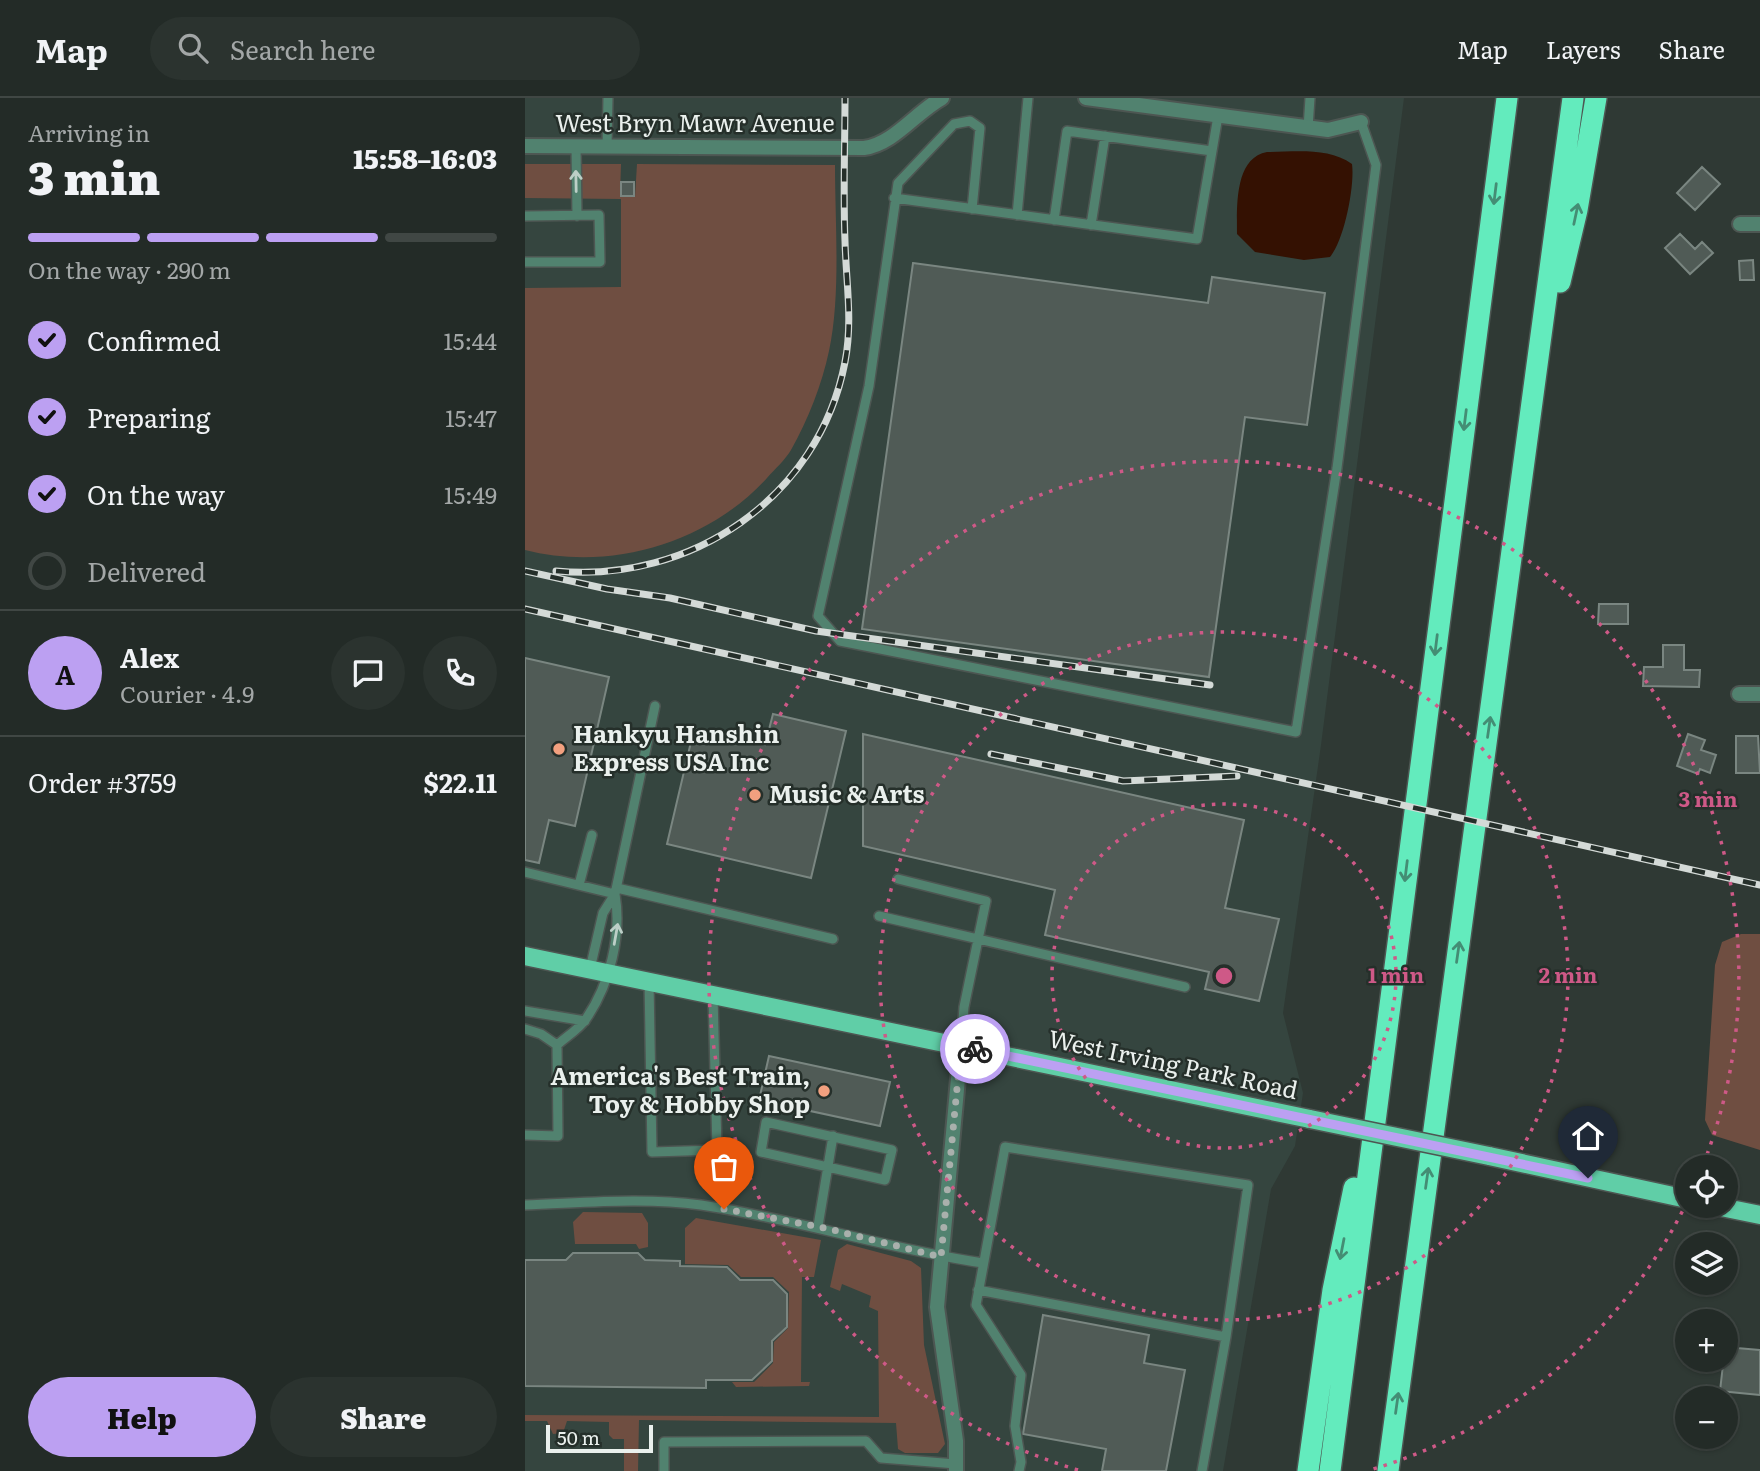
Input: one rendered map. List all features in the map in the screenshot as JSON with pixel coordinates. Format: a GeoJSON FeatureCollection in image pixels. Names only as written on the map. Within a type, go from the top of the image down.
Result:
{"type":"FeatureCollection","features":[{"type":"Feature","properties":{"kind":"highway"},"geometry":{"type":"LineString","coordinates":[[1330,1471],[1507,98]]}},
{"type":"Feature","properties":{"kind":"highway"},"geometry":{"type":"LineString","coordinates":[[1388,1471],[1573,98]]}},
{"type":"Feature","properties":{"kind":"highway"},"geometry":{"type":"LineString","coordinates":[[1533,400],[1577,210],[1596,98]]}},
{"type":"Feature","properties":{"kind":"highway"},"geometry":{"type":"LineString","coordinates":[[1308,1471],[1333,1290],[1384,1038]]}},
{"type":"Feature","properties":{"kind":"main road","name":"West Irving Park Road"},"geometry":{"type":"LineString","coordinates":[[525,956],[1675,1196]]}},
{"type":"Feature","properties":{"kind":"main road"},"geometry":{"type":"LineString","coordinates":[[1738,1210],[1760,1215]]}},
{"type":"Feature","properties":{"kind":"street","name":"West Bryn Mawr Avenue"},"geometry":{"type":"LineString","coordinates":[[525,146],[864,148],[879,146],[927,106],[942,98]]}},
{"type":"Feature","properties":{"kind":"street"},"geometry":{"type":"LineString","coordinates":[[1086,98],[1164,103],[1218,116],[1328,130],[1361,122]]}},
{"type":"Feature","properties":{"kind":"street"},"geometry":{"type":"LineString","coordinates":[[1740,224],[1760,224]]}},
{"type":"Feature","properties":{"kind":"street"},"geometry":{"type":"LineString","coordinates":[[1739,694],[1760,694]]}},
{"type":"Feature","properties":{"kind":"street"},"geometry":{"type":"LineString","coordinates":[[956,1468],[956,1441],[939,1336],[941,1257],[961,1046]]}},
{"type":"Feature","properties":{"kind":"lane"},"geometry":{"type":"LineString","coordinates":[[607,147],[611,98]]}},
{"type":"Feature","properties":{"kind":"lane"},"geometry":{"type":"LineString","coordinates":[[1017,215],[1028,98]]}},
{"type":"Feature","properties":{"kind":"lane"},"geometry":{"type":"LineString","coordinates":[[1308,128],[1310,98]]}},
{"type":"Feature","properties":{"kind":"lane"},"geometry":{"type":"LineString","coordinates":[[894,198],[1197,239],[1218,116]]}},
{"type":"Feature","properties":{"kind":"lane"},"geometry":{"type":"LineString","coordinates":[[972,209],[980,128],[970,121],[954,124],[898,183],[869,386],[818,616],[841,642],[1296,732],[1337,468],[1376,165],[1361,122]]}},
{"type":"Feature","properties":{"kind":"lane"},"geometry":{"type":"LineString","coordinates":[[1054,220],[1067,131],[1212,151]]}},
{"type":"Feature","properties":{"kind":"lane"},"geometry":{"type":"LineString","coordinates":[[1091,225],[1105,136]]}},
{"type":"Feature","properties":{"kind":"lane"},"geometry":{"type":"LineString","coordinates":[[576,147],[577,216]]}},
{"type":"Feature","properties":{"kind":"lane"},"geometry":{"type":"LineString","coordinates":[[525,216],[599,215],[600,262],[525,261]]}},
{"type":"Feature","properties":{"kind":"lane"},"geometry":{"type":"LineString","coordinates":[[590,969],[603,913],[616,891],[656,706]]}},
{"type":"Feature","properties":{"kind":"lane"},"geometry":{"type":"LineString","coordinates":[[579,885],[591,835]]}},
{"type":"Feature","properties":{"kind":"lane"},"geometry":{"type":"LineString","coordinates":[[525,872],[833,939]]}},
{"type":"Feature","properties":{"kind":"lane"},"geometry":{"type":"LineString","coordinates":[[898,879],[986,901],[964,1007],[961,1046]]}},
{"type":"Feature","properties":{"kind":"lane"},"geometry":{"type":"LineString","coordinates":[[557,1045],[585,1021],[609,973],[619,916],[616,891]]}},
{"type":"Feature","properties":{"kind":"lane"},"geometry":{"type":"LineString","coordinates":[[879,916],[1185,987]]}},
{"type":"Feature","properties":{"kind":"lane"},"geometry":{"type":"LineString","coordinates":[[649,981],[652,1152],[717,1150],[713,995]]}},
{"type":"Feature","properties":{"kind":"lane"},"geometry":{"type":"LineString","coordinates":[[525,1011],[585,1021]]}},
{"type":"Feature","properties":{"kind":"lane"},"geometry":{"type":"LineString","coordinates":[[525,1029],[541,1034],[557,1045]]}},
{"type":"Feature","properties":{"kind":"lane"},"geometry":{"type":"LineString","coordinates":[[525,1135],[558,1136],[557,1045]]}},
{"type":"Feature","properties":{"kind":"lane"},"geometry":{"type":"LineString","coordinates":[[766,1122],[833,1136],[892,1150],[885,1180],[761,1152],[766,1122]]}},
{"type":"Feature","properties":{"kind":"lane"},"geometry":{"type":"LineString","coordinates":[[818,1226],[833,1136]]}},
{"type":"Feature","properties":{"kind":"lane"},"geometry":{"type":"LineString","coordinates":[[1019,1471],[1021,1462],[1014,1426],[1021,1375],[976,1305],[1005,1147],[1248,1185],[1226,1337],[1202,1471]]}},
{"type":"Feature","properties":{"kind":"lane"},"geometry":{"type":"LineString","coordinates":[[525,1205],[655,1201],[700,1205],[818,1226],[941,1257],[982,1263]]}},
{"type":"Feature","properties":{"kind":"lane"},"geometry":{"type":"LineString","coordinates":[[978,1290],[1226,1337]]}},
{"type":"Feature","properties":{"kind":"lane"},"geometry":{"type":"LineString","coordinates":[[664,1471],[664,1442],[866,1441],[881,1458],[956,1468]]}},
{"type":"Feature","properties":{"kind":"lane"},"geometry":{"type":"LineString","coordinates":[[879,1471],[881,1458]]}},
{"type":"Feature","properties":{"kind":"shaded area"},"geometry":{"type":"Polygon","coordinates":[[[525,98],[1404,98],[1321,745],[1283,1013],[1303,1093],[1295,1146],[1271,1189],[1223,1471],[525,1471],[525,98]]]}},
{"type":"Feature","properties":{"kind":"shaded area"},"geometry":{"type":"Polygon","coordinates":[[[1267,152],[1322,153],[1352,164],[1352,186],[1347,213],[1340,239],[1330,257],[1304,260],[1255,252],[1237,234],[1238,198],[1243,174],[1256,156],[1267,152]]]}},
{"type":"Feature","properties":{"kind":"shaded area"},"geometry":{"type":"Polygon","coordinates":[[[525,164],[621,164],[620,196],[635,197],[637,164],[835,165],[837,259],[833,330],[814,402],[791,450],[767,478],[743,501],[716,520],[687,535],[656,547],[623,554],[557,556],[525,550],[525,288],[621,287],[621,199],[525,198],[525,164]]]}},
{"type":"Feature","properties":{"kind":"shaded area"},"geometry":{"type":"Polygon","coordinates":[[[1741,934],[1760,934],[1760,1150],[1712,1135],[1705,1120],[1715,965],[1722,942],[1741,934]]]}},
{"type":"Feature","properties":{"kind":"shaded area"},"geometry":{"type":"Polygon","coordinates":[[[583,1212],[642,1213],[648,1223],[648,1247],[639,1249],[636,1244],[575,1244],[573,1222],[583,1212]]]}},
{"type":"Feature","properties":{"kind":"shaded area"},"geometry":{"type":"Polygon","coordinates":[[[696,1218],[821,1240],[814,1277],[802,1277],[801,1382],[810,1382],[809,1386],[736,1387],[732,1382],[754,1382],[773,1363],[774,1342],[788,1328],[789,1292],[773,1277],[741,1277],[728,1265],[685,1264],[685,1228],[696,1218]]]}},
{"type":"Feature","properties":{"kind":"shaded area"},"geometry":{"type":"Polygon","coordinates":[[[847,1244],[911,1261],[921,1268],[924,1345],[945,1444],[938,1453],[905,1453],[898,1449],[896,1423],[639,1420],[638,1471],[624,1471],[624,1439],[613,1439],[609,1435],[609,1422],[567,1421],[563,1433],[553,1434],[547,1421],[525,1421],[525,1415],[879,1417],[878,1311],[869,1307],[871,1296],[842,1284],[840,1291],[830,1287],[838,1250],[847,1244]]]}},
{"type":"Feature","properties":{"kind":"building"},"geometry":{"type":"Polygon","coordinates":[[[1702,167],[1720,184],[1695,210],[1677,193],[1702,167]]]}},
{"type":"Feature","properties":{"kind":"building"},"geometry":{"type":"Polygon","coordinates":[[[621,182],[634,182],[634,196],[621,196],[621,182]]]}},
{"type":"Feature","properties":{"kind":"building"},"geometry":{"type":"Polygon","coordinates":[[[1680,234],[1695,249],[1702,242],[1713,253],[1690,274],[1665,248],[1680,234]]]}},
{"type":"Feature","properties":{"kind":"building"},"geometry":{"type":"Polygon","coordinates":[[[1753,260],[1754,280],[1740,280],[1739,261],[1753,260]]]}},
{"type":"Feature","properties":{"kind":"building"},"geometry":{"type":"Polygon","coordinates":[[[913,263],[1208,303],[1212,277],[1325,293],[1307,425],[1245,417],[1209,677],[862,629],[913,263]]]}},
{"type":"Feature","properties":{"kind":"building"},"geometry":{"type":"Polygon","coordinates":[[[1599,604],[1628,604],[1628,624],[1598,624],[1599,604]]]}},
{"type":"Feature","properties":{"kind":"building"},"geometry":{"type":"Polygon","coordinates":[[[1663,645],[1684,645],[1684,670],[1700,670],[1699,687],[1643,686],[1644,667],[1663,667],[1663,645]]]}},
{"type":"Feature","properties":{"kind":"building","name":"Hankyu Hanshin Express USA Inc"},"geometry":{"type":"Polygon","coordinates":[[[525,658],[609,677],[575,826],[549,820],[539,863],[525,860],[525,658]]]}},
{"type":"Feature","properties":{"kind":"building","name":"Music & Arts"},"geometry":{"type":"Polygon","coordinates":[[[773,714],[846,731],[811,878],[667,844],[694,729],[765,745],[773,714]]]}},
{"type":"Feature","properties":{"kind":"building"},"geometry":{"type":"Polygon","coordinates":[[[863,734],[1244,820],[1225,908],[1279,919],[1259,1001],[1205,989],[1209,972],[1045,935],[1055,890],[863,846],[863,734]]]}},
{"type":"Feature","properties":{"kind":"building"},"geometry":{"type":"Polygon","coordinates":[[[1688,734],[1705,740],[1701,750],[1716,755],[1710,773],[1700,769],[1698,774],[1677,766],[1688,734]]]}},
{"type":"Feature","properties":{"kind":"building"},"geometry":{"type":"Polygon","coordinates":[[[1736,736],[1758,736],[1760,773],[1736,773],[1736,736]]]}},
{"type":"Feature","properties":{"kind":"building","name":"America's Best Train, Toy & Hobby Shop"},"geometry":{"type":"Polygon","coordinates":[[[769,1056],[890,1082],[880,1126],[759,1100],[769,1056]]]}},
{"type":"Feature","properties":{"kind":"building"},"geometry":{"type":"Polygon","coordinates":[[[573,1253],[638,1253],[645,1260],[680,1261],[680,1266],[727,1267],[740,1280],[773,1280],[787,1294],[787,1327],[772,1341],[772,1361],[752,1380],[706,1380],[706,1388],[525,1386],[525,1260],[566,1260],[573,1253]]]}},
{"type":"Feature","properties":{"kind":"building"},"geometry":{"type":"Polygon","coordinates":[[[1043,1315],[1149,1335],[1144,1363],[1185,1370],[1166,1471],[1102,1471],[1106,1449],[1023,1434],[1043,1315]]]}},
{"type":"Feature","properties":{"kind":"building"},"geometry":{"type":"Polygon","coordinates":[[[1738,1348],[1760,1350],[1760,1395],[1738,1393],[1738,1386],[1721,1386],[1722,1372],[1738,1372],[1738,1348]]]}},
{"type":"Feature","properties":{"kind":"railway"},"geometry":{"type":"LineString","coordinates":[[556,571],[606,571],[654,563],[699,546],[741,522],[777,491],[808,454],[831,411],[847,347],[849,317],[844,205],[845,98]]}},
{"type":"Feature","properties":{"kind":"railway"},"geometry":{"type":"LineString","coordinates":[[525,571],[607,589],[670,598],[816,631],[1210,685]]}},
{"type":"Feature","properties":{"kind":"railway"},"geometry":{"type":"LineString","coordinates":[[525,609],[1760,885]]}},
{"type":"Feature","properties":{"kind":"railway"},"geometry":{"type":"LineString","coordinates":[[991,754],[1123,781],[1237,776]]}},
{"type":"Feature","properties":{"kind":"way so far"},"geometry":{"type":"LineString","coordinates":[[724,1209],[825,1228],[941,1257],[961,1046],[975,1049]]}},
{"type":"Feature","properties":{"kind":"place","name":"Hankyu Hanshin Express USA Inc"},"geometry":{"type":"Point","coordinates":[559,749]}},
{"type":"Feature","properties":{"kind":"place","name":"Music & Arts"},"geometry":{"type":"Point","coordinates":[755,795]}},
{"type":"Feature","properties":{"kind":"place","name":"America's Best Train, Toy & Hobby Shop"},"geometry":{"type":"Point","coordinates":[824,1091]}},
{"type":"Feature","properties":{"kind":"route"},"geometry":{"type":"LineString","coordinates":[[975,1049],[1588,1178]]}}]}
